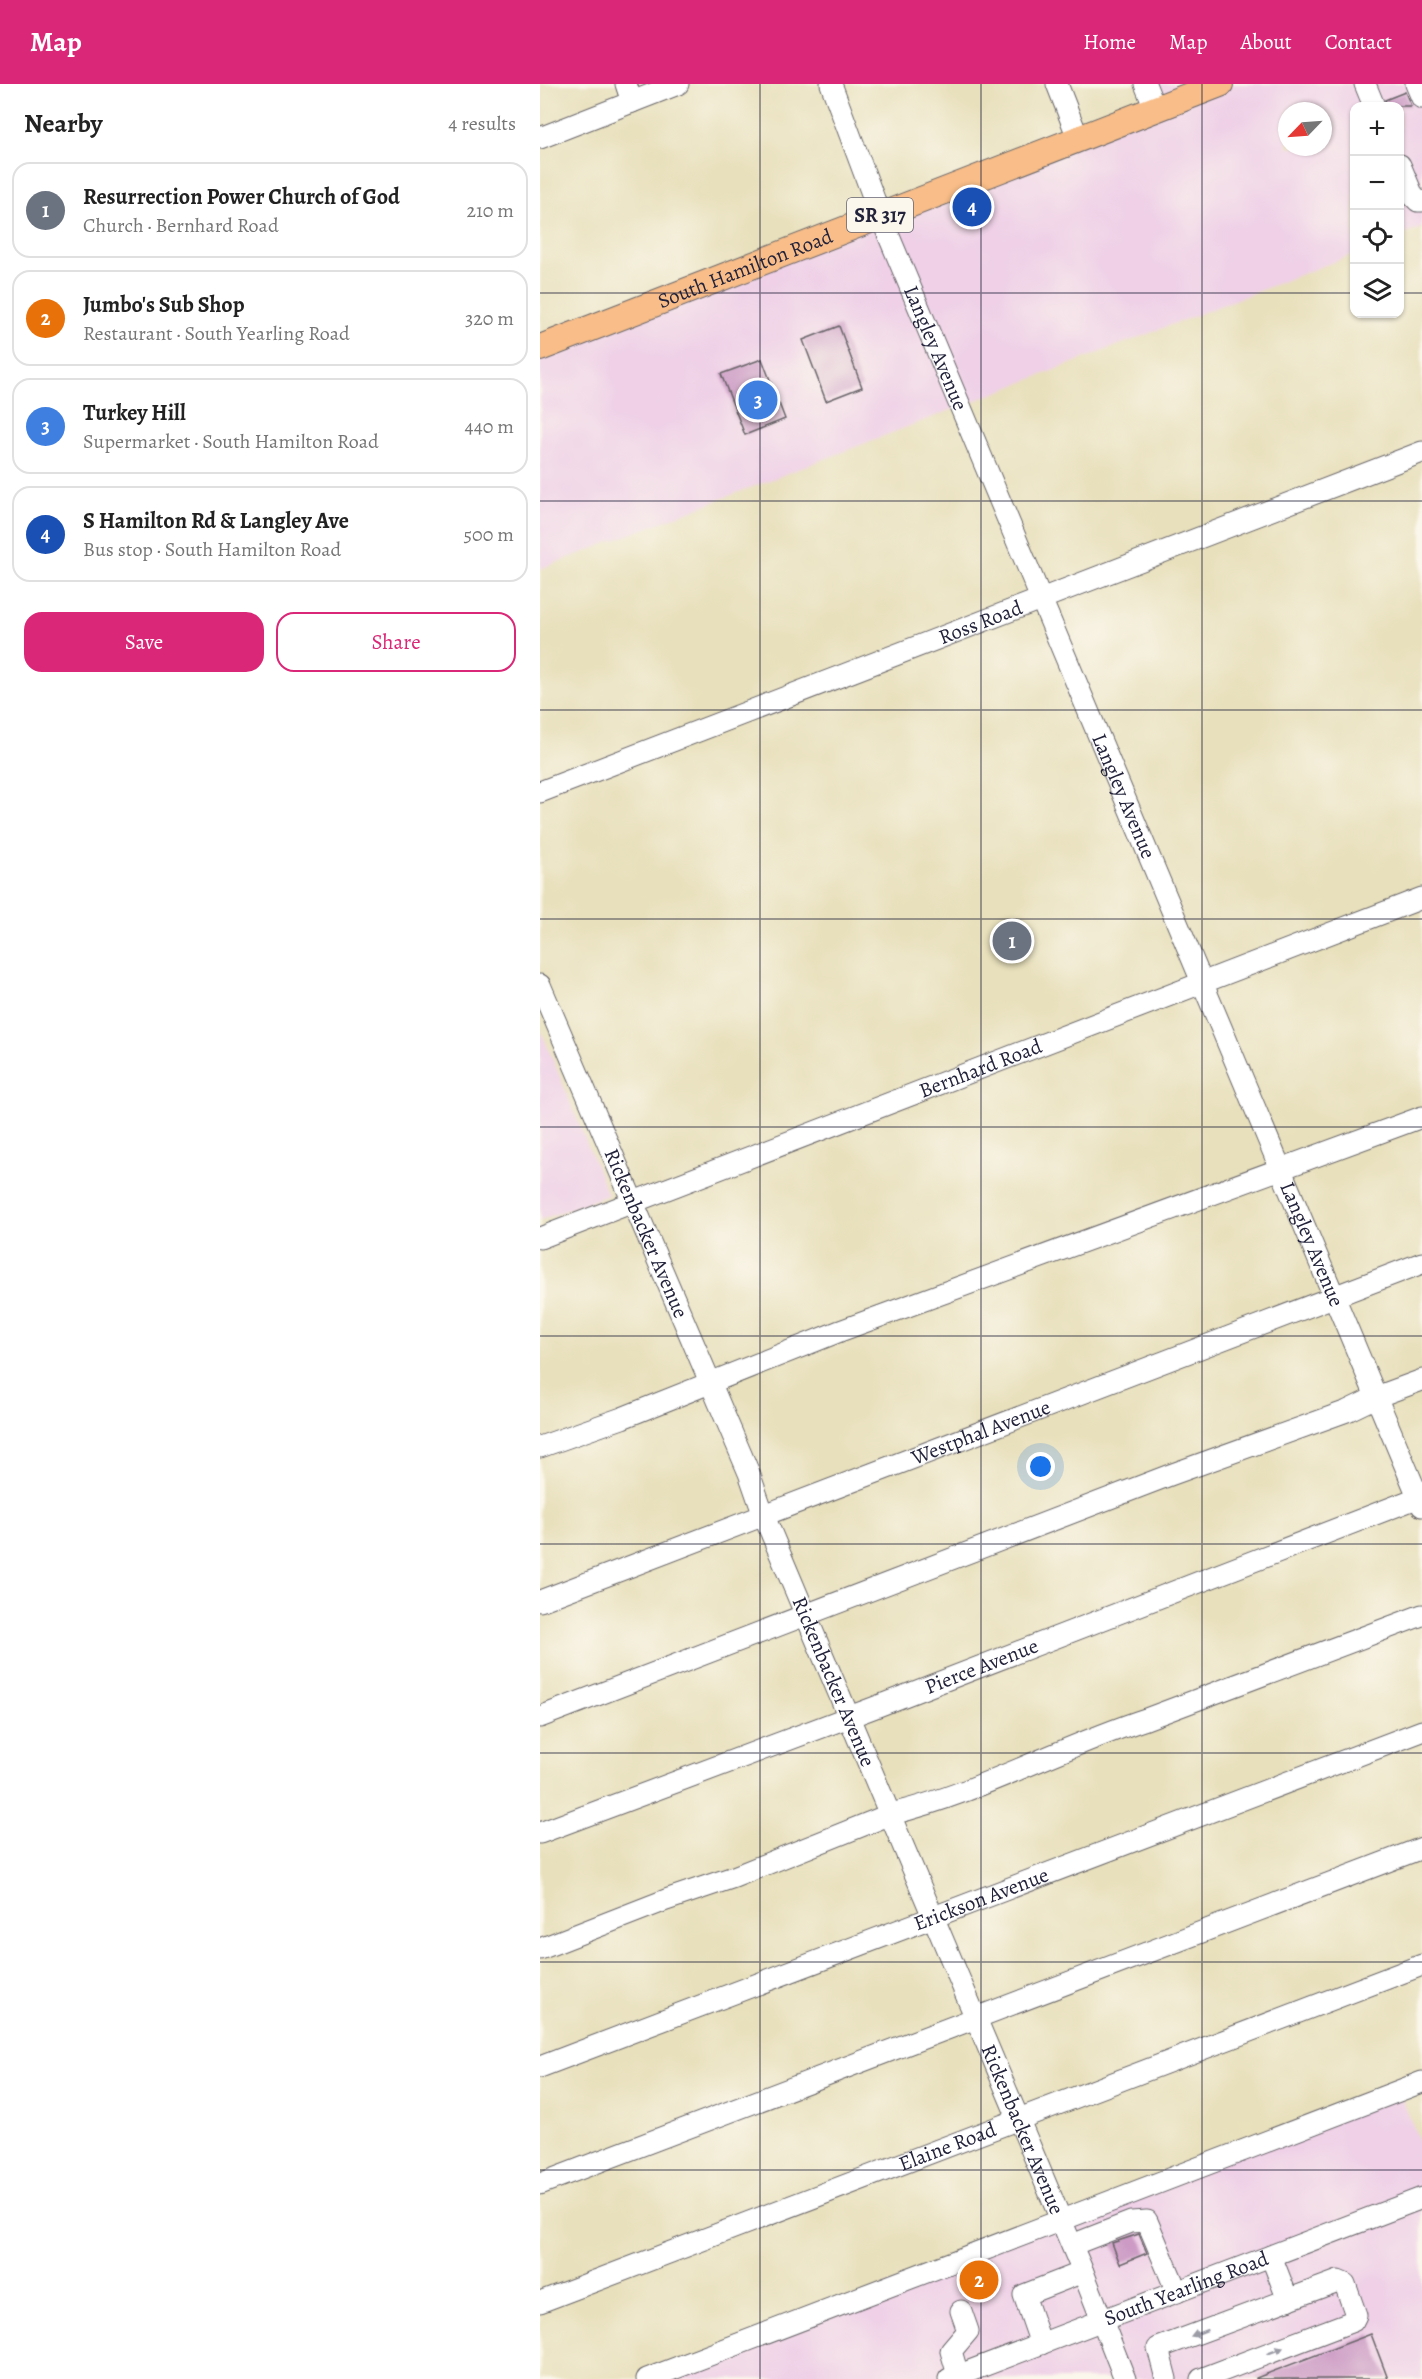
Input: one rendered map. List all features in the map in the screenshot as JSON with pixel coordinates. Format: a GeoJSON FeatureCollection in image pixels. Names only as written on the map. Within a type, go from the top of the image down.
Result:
{"type":"FeatureCollection","features":[{"type":"Feature","properties":{"kind":"main road","name":"South Hamilton Road"},"geometry":{"type":"LineString","coordinates":[[540,348],[1220,84]]}},
{"type":"Feature","properties":{"kind":"street"},"geometry":{"type":"LineString","coordinates":[[540,138],[629,93],[678,84]]}},
{"type":"Feature","properties":{"kind":"street","name":"Langley Avenue"},"geometry":{"type":"LineString","coordinates":[[831,84],[880,215],[1421,1500]]}},
{"type":"Feature","properties":{"kind":"street"},"geometry":{"type":"LineString","coordinates":[[1057,84],[1078,138]]}},
{"type":"Feature","properties":{"kind":"street"},"geometry":{"type":"LineString","coordinates":[[1145,84],[1155,109]]}},
{"type":"Feature","properties":{"kind":"street"},"geometry":{"type":"LineString","coordinates":[[1365,84],[1372,102]]}},
{"type":"Feature","properties":{"kind":"street"},"geometry":{"type":"LineString","coordinates":[[1416,84],[1422,98]]}},
{"type":"Feature","properties":{"kind":"street"},"geometry":{"type":"LineString","coordinates":[[1404,175],[1413,196],[1418,201],[1422,201]]}},
{"type":"Feature","properties":{"kind":"street","name":"Ross Road"},"geometry":{"type":"LineString","coordinates":[[540,792],[1422,452]]}},
{"type":"Feature","properties":{"kind":"street","name":"Bernhard Road"},"geometry":{"type":"LineString","coordinates":[[540,1238],[1422,898]]}},
{"type":"Feature","properties":{"kind":"street","name":"Rickenbacker Avenue"},"geometry":{"type":"LineString","coordinates":[[540,985],[749,1473],[764,1516],[1072,2245],[1125,2379]]}},
{"type":"Feature","properties":{"kind":"street"},"geometry":{"type":"LineString","coordinates":[[540,1447],[711,1383],[840,1331],[1422,1117]]}},
{"type":"Feature","properties":{"kind":"street","name":"Westphal Avenue"},"geometry":{"type":"LineString","coordinates":[[540,1601],[1422,1263]]}},
{"type":"Feature","properties":{"kind":"street"},"geometry":{"type":"LineString","coordinates":[[540,1717],[1170,1475],[1347,1411],[1376,1396],[1422,1380]]}},
{"type":"Feature","properties":{"kind":"street","name":"Pierce Avenue"},"geometry":{"type":"LineString","coordinates":[[540,1833],[1421,1500]]}},
{"type":"Feature","properties":{"kind":"street"},"geometry":{"type":"LineString","coordinates":[[540,1949],[666,1900],[734,1877],[891,1814],[916,1808],[957,1793],[1101,1734],[1155,1716],[1422,1615]]}},
{"type":"Feature","properties":{"kind":"street","name":"Erickson Avenue"},"geometry":{"type":"LineString","coordinates":[[540,2067],[1422,1731]]}},
{"type":"Feature","properties":{"kind":"street"},"geometry":{"type":"LineString","coordinates":[[540,2184],[1422,1848]]}},
{"type":"Feature","properties":{"kind":"street","name":"Elaine Road"},"geometry":{"type":"LineString","coordinates":[[540,2302],[1422,1965]]}},
{"type":"Feature","properties":{"kind":"street"},"geometry":{"type":"LineString","coordinates":[[648,2379],[1422,2082]]}},
{"type":"Feature","properties":{"kind":"street","name":"South Yearling Road"},"geometry":{"type":"LineString","coordinates":[[954,2377],[989,2372],[1041,2344],[1422,2198]]}},
{"type":"Feature","properties":{"kind":"street"},"geometry":{"type":"LineString","coordinates":[[1072,2245],[1131,2222],[1147,2221],[1177,2292]]}},
{"type":"Feature","properties":{"kind":"street"},"geometry":{"type":"LineString","coordinates":[[1272,2256],[1288,2300]]}},
{"type":"Feature","properties":{"kind":"street"},"geometry":{"type":"LineString","coordinates":[[1041,2344],[1024,2295],[1083,2272]]}},
{"type":"Feature","properties":{"kind":"street"},"geometry":{"type":"LineString","coordinates":[[1166,2379],[1158,2348],[1338,2281],[1345,2284],[1356,2315],[1353,2321],[1201,2379]]}},
{"type":"Feature","properties":{"kind":"street"},"geometry":{"type":"LineString","coordinates":[[954,2377],[951,2351],[968,2331],[961,2311]]}},
{"type":"Feature","properties":{"kind":"shaded area"},"geometry":{"type":"Polygon","coordinates":[[[1138,84],[1422,84],[1422,228],[1404,235],[1404,102],[1350,102],[1350,256],[540,569],[540,347],[1148,113],[1138,84]]]}},
{"type":"Feature","properties":{"kind":"shaded area"},"geometry":{"type":"Polygon","coordinates":[[[540,1028],[608,1195],[540,1220],[540,1028]]]}},
{"type":"Feature","properties":{"kind":"shaded area"},"geometry":{"type":"Polygon","coordinates":[[[1399,2091],[1422,2148],[1422,2379],[644,2379],[1399,2091]]]}},
{"type":"Feature","properties":{"kind":"building"},"geometry":{"type":"Polygon","coordinates":[[[1405,92],[1411,106],[1404,106],[1404,102],[1386,102],[1385,100],[1405,92]]]}},
{"type":"Feature","properties":{"kind":"building"},"geometry":{"type":"Polygon","coordinates":[[[839,326],[862,387],[826,401],[803,340],[839,326]]]}},
{"type":"Feature","properties":{"kind":"building"},"geometry":{"type":"Polygon","coordinates":[[[762,359],[785,419],[745,435],[721,374],[762,359]]]}},
{"type":"Feature","properties":{"kind":"building"},"geometry":{"type":"Polygon","coordinates":[[[1139,2234],[1147,2253],[1120,2264],[1112,2243],[1139,2234]]]}},
{"type":"Feature","properties":{"kind":"building"},"geometry":{"type":"Polygon","coordinates":[[[991,2263],[999,2285],[967,2297],[959,2275],[991,2263]]]}},
{"type":"Feature","properties":{"kind":"building"},"geometry":{"type":"Polygon","coordinates":[[[1371,2334],[1388,2379],[1256,2379],[1256,2378],[1371,2334]]]}},
{"type":"Feature","properties":{"kind":"place","name":"S Hamilton Rd & Langley Ave"},"geometry":{"type":"Point","coordinates":[972,207]}},
{"type":"Feature","properties":{"kind":"place","name":"Turkey Hill"},"geometry":{"type":"Point","coordinates":[758,400]}},
{"type":"Feature","properties":{"kind":"place","name":"Resurrection Power Church of God"},"geometry":{"type":"Point","coordinates":[1012,941]}},
{"type":"Feature","properties":{"kind":"place","name":"Jumbo's Sub Shop"},"geometry":{"type":"Point","coordinates":[979,2280]}}]}
